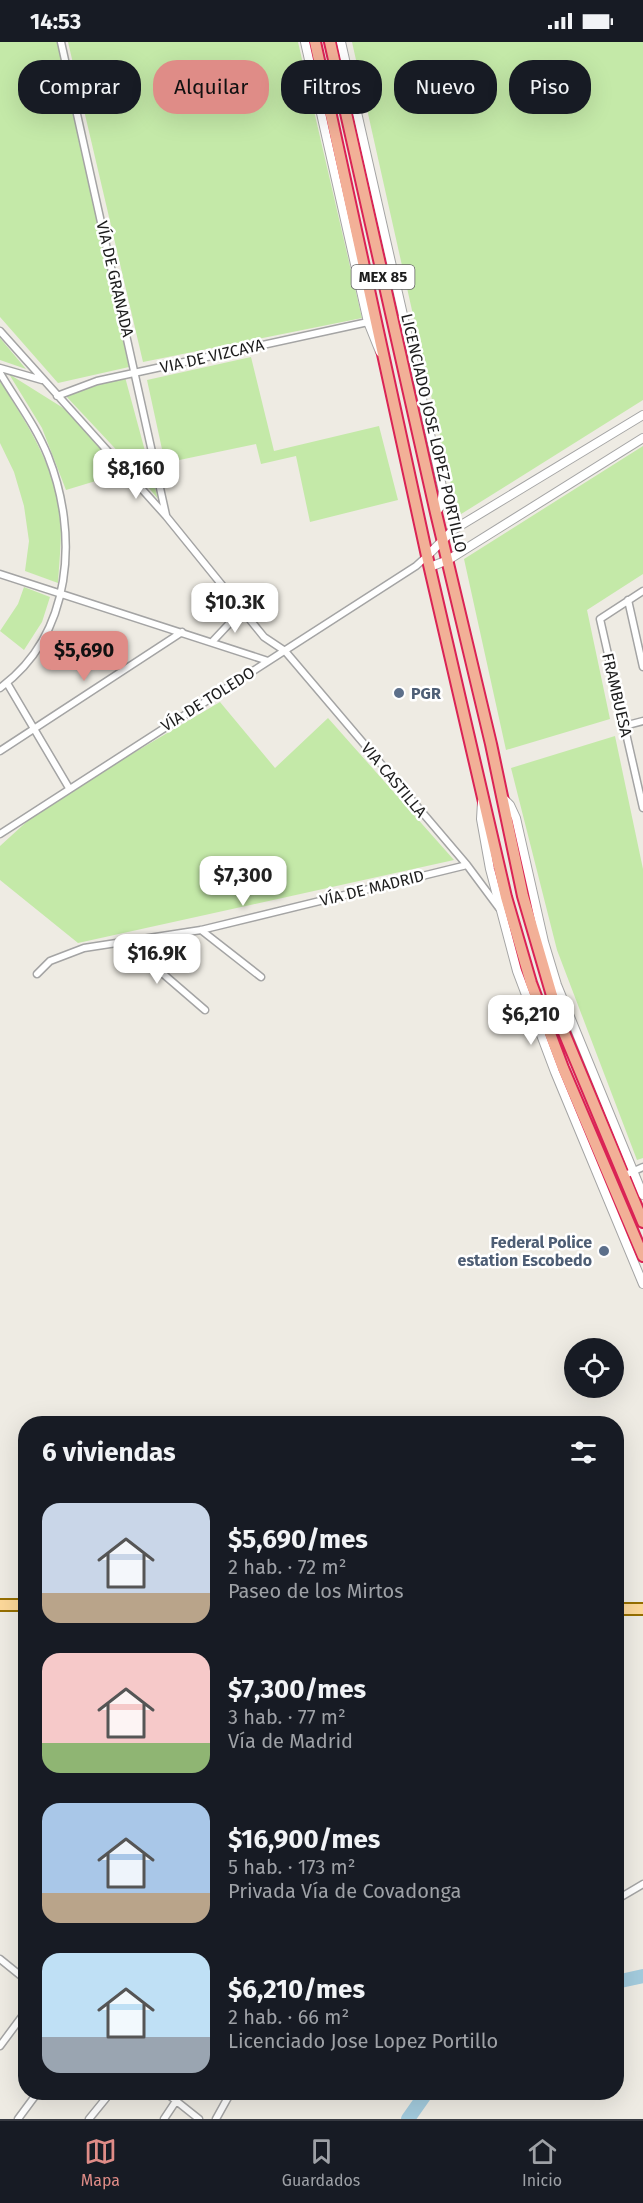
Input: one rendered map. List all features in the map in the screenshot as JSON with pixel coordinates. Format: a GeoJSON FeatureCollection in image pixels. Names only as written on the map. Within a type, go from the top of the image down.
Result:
{"type":"FeatureCollection","features":[{"type":"Feature","properties":{"kind":"highway","name":"LICENCIADO JOSE LOPEZ PORTILLO"},"geometry":{"type":"LineString","coordinates":[[315,42],[428,562],[506,897],[531,982],[563,1068],[643,1256]]}},
{"type":"Feature","properties":{"kind":"highway","name":"LICENCIADO JOSE LOPEZ PORTILLO"},"geometry":{"type":"LineString","coordinates":[[330,42],[523,896],[554,1005],[628,1174],[643,1222]]}},
{"type":"Feature","properties":{"kind":"main road"},"geometry":{"type":"LineString","coordinates":[[0,1605],[18,1605]]}},
{"type":"Feature","properties":{"kind":"main road"},"geometry":{"type":"LineString","coordinates":[[624,1609],[643,1609]]}},
{"type":"Feature","properties":{"kind":"street","name":"VÍA DE GRANADA"},"geometry":{"type":"LineString","coordinates":[[62,42],[166,516]]}},
{"type":"Feature","properties":{"kind":"street"},"geometry":{"type":"LineString","coordinates":[[305,42],[368,322],[375,343],[385,357]]}},
{"type":"Feature","properties":{"kind":"street"},"geometry":{"type":"LineString","coordinates":[[341,42],[443,490],[441,505],[436,513]]}},
{"type":"Feature","properties":{"kind":"street","name":"VIA DE VIZCAYA"},"geometry":{"type":"LineString","coordinates":[[57,396],[97,381],[368,322]]}},
{"type":"Feature","properties":{"kind":"street","name":"VIA CASTILLA"},"geometry":{"type":"LineString","coordinates":[[0,331],[166,516],[264,637],[285,651],[467,866],[502,912]]}},
{"type":"Feature","properties":{"kind":"street"},"geometry":{"type":"LineString","coordinates":[[0,370],[42,380]]}},
{"type":"Feature","properties":{"kind":"street"},"geometry":{"type":"LineString","coordinates":[[0,370],[36,433],[57,482],[67,531],[61,595],[45,636],[7,683],[0,688]]}},
{"type":"Feature","properties":{"kind":"street"},"geometry":{"type":"LineString","coordinates":[[428,562],[443,537],[643,415]]}},
{"type":"Feature","properties":{"kind":"street"},"geometry":{"type":"LineString","coordinates":[[416,566],[448,560],[643,438]]}},
{"type":"Feature","properties":{"kind":"street","name":"VÍA DE TOLEDO"},"geometry":{"type":"LineString","coordinates":[[0,834],[416,566],[428,562]]}},
{"type":"Feature","properties":{"kind":"street"},"geometry":{"type":"LineString","coordinates":[[0,574],[268,662]]}},
{"type":"Feature","properties":{"kind":"street"},"geometry":{"type":"LineString","coordinates":[[643,591],[628,600],[643,667]]}},
{"type":"Feature","properties":{"kind":"street","name":"FRAMBUESA"},"geometry":{"type":"LineString","coordinates":[[628,600],[601,617],[643,808]]}},
{"type":"Feature","properties":{"kind":"street"},"geometry":{"type":"LineString","coordinates":[[212,642],[242,610]]}},
{"type":"Feature","properties":{"kind":"street"},"geometry":{"type":"LineString","coordinates":[[0,751],[182,632]]}},
{"type":"Feature","properties":{"kind":"street"},"geometry":{"type":"LineString","coordinates":[[7,683],[69,788]]}},
{"type":"Feature","properties":{"kind":"street"},"geometry":{"type":"LineString","coordinates":[[624,726],[643,721]]}},
{"type":"Feature","properties":{"kind":"street","name":"LICENCIADO JOSE LOPEZ PORTILLO"},"geometry":{"type":"LineString","coordinates":[[484,795],[482,819],[502,912],[530,1006],[643,1284]]}},
{"type":"Feature","properties":{"kind":"street","name":"VÍA DE MADRID"},"geometry":{"type":"LineString","coordinates":[[37,974],[50,961],[66,953],[125,941],[201,930],[467,866]]}},
{"type":"Feature","properties":{"kind":"street"},"geometry":{"type":"LineString","coordinates":[[201,930],[261,977]]}},
{"type":"Feature","properties":{"kind":"street"},"geometry":{"type":"LineString","coordinates":[[125,941],[205,1010]]}},
{"type":"Feature","properties":{"kind":"street"},"geometry":{"type":"LineString","coordinates":[[628,1174],[643,1167]]}},
{"type":"Feature","properties":{"kind":"street","name":"LICENCIADO JOSE LOPEZ PORTILLO"},"geometry":{"type":"LineString","coordinates":[[628,1174],[643,1195]]}},
{"type":"Feature","properties":{"kind":"street"},"geometry":{"type":"LineString","coordinates":[[624,1895],[643,1884]]}},
{"type":"Feature","properties":{"kind":"street"},"geometry":{"type":"LineString","coordinates":[[0,1959],[18,1974]]}},
{"type":"Feature","properties":{"kind":"street"},"geometry":{"type":"LineString","coordinates":[[0,2046],[18,2022]]}},
{"type":"Feature","properties":{"kind":"street"},"geometry":{"type":"LineString","coordinates":[[18,2119],[32,2100]]}},
{"type":"Feature","properties":{"kind":"street"},"geometry":{"type":"LineString","coordinates":[[89,2119],[104,2100]]}},
{"type":"Feature","properties":{"kind":"street"},"geometry":{"type":"LineString","coordinates":[[216,2119],[227,2100]]}},
{"type":"Feature","properties":{"kind":"street"},"geometry":{"type":"LineString","coordinates":[[164,2119],[176,2101],[199,2119]]}},
{"type":"Feature","properties":{"kind":"green space"},"geometry":{"type":"Polygon","coordinates":[[[0,42],[59,42],[63,60],[18,60],[18,114],[75,114],[129,367],[58,383],[0,317],[0,42]]]}},
{"type":"Feature","properties":{"kind":"green space"},"geometry":{"type":"Polygon","coordinates":[[[68,42],[298,42],[302,60],[281,60],[281,114],[315,114],[362,318],[143,362],[85,114],[141,114],[141,60],[72,60],[68,42]]]}},
{"type":"Feature","properties":{"kind":"green space"},"geometry":{"type":"Polygon","coordinates":[[[352,42],[643,42],[643,400],[458,516],[368,114],[382,114],[382,60],[356,60],[352,42]]]}},
{"type":"Feature","properties":{"kind":"green space"},"geometry":{"type":"Polygon","coordinates":[[[0,338],[26,369],[0,360],[0,338]]]}},
{"type":"Feature","properties":{"kind":"green space"},"geometry":{"type":"Polygon","coordinates":[[[251,357],[274,451],[379,426],[398,500],[310,522],[296,456],[261,464],[256,444],[165,463],[147,380],[251,357]]]}},
{"type":"Feature","properties":{"kind":"green space"},"geometry":{"type":"Polygon","coordinates":[[[9,374],[68,411],[120,469],[99,480],[66,490],[42,428],[9,374]]]}},
{"type":"Feature","properties":{"kind":"green space"},"geometry":{"type":"Polygon","coordinates":[[[125,377],[158,499],[125,459],[65,395],[125,377]]]}},
{"type":"Feature","properties":{"kind":"green space"},"geometry":{"type":"Polygon","coordinates":[[[0,381],[41,451],[55,488],[61,528],[58,583],[25,571],[29,541],[24,506],[14,472],[0,443],[0,381]]]}},
{"type":"Feature","properties":{"kind":"green space"},"geometry":{"type":"Polygon","coordinates":[[[643,446],[643,574],[587,610],[610,719],[506,750],[464,559],[643,446]]]}},
{"type":"Feature","properties":{"kind":"green space"},"geometry":{"type":"Polygon","coordinates":[[[24,587],[50,597],[42,622],[24,650],[0,631],[18,604],[24,587]]]}},
{"type":"Feature","properties":{"kind":"green space"},"geometry":{"type":"Polygon","coordinates":[[[220,702],[275,768],[328,718],[454,860],[78,943],[0,880],[0,846],[45,805],[220,702]]]}},
{"type":"Feature","properties":{"kind":"green space"},"geometry":{"type":"Polygon","coordinates":[[[615,736],[643,869],[643,1158],[637,1160],[557,950],[511,768],[615,736]]]}},
{"type":"Feature","properties":{"kind":"waterway"},"geometry":{"type":"LineString","coordinates":[[624,1980],[643,1976]]}},
{"type":"Feature","properties":{"kind":"waterway"},"geometry":{"type":"LineString","coordinates":[[408,2119],[421,2100]]}},
{"type":"Feature","properties":{"kind":"place","name":"PGR"},"geometry":{"type":"Point","coordinates":[399,693]}},
{"type":"Feature","properties":{"kind":"place","name":"Federal Police estation Escobedo"},"geometry":{"type":"Point","coordinates":[604,1251]}}]}
